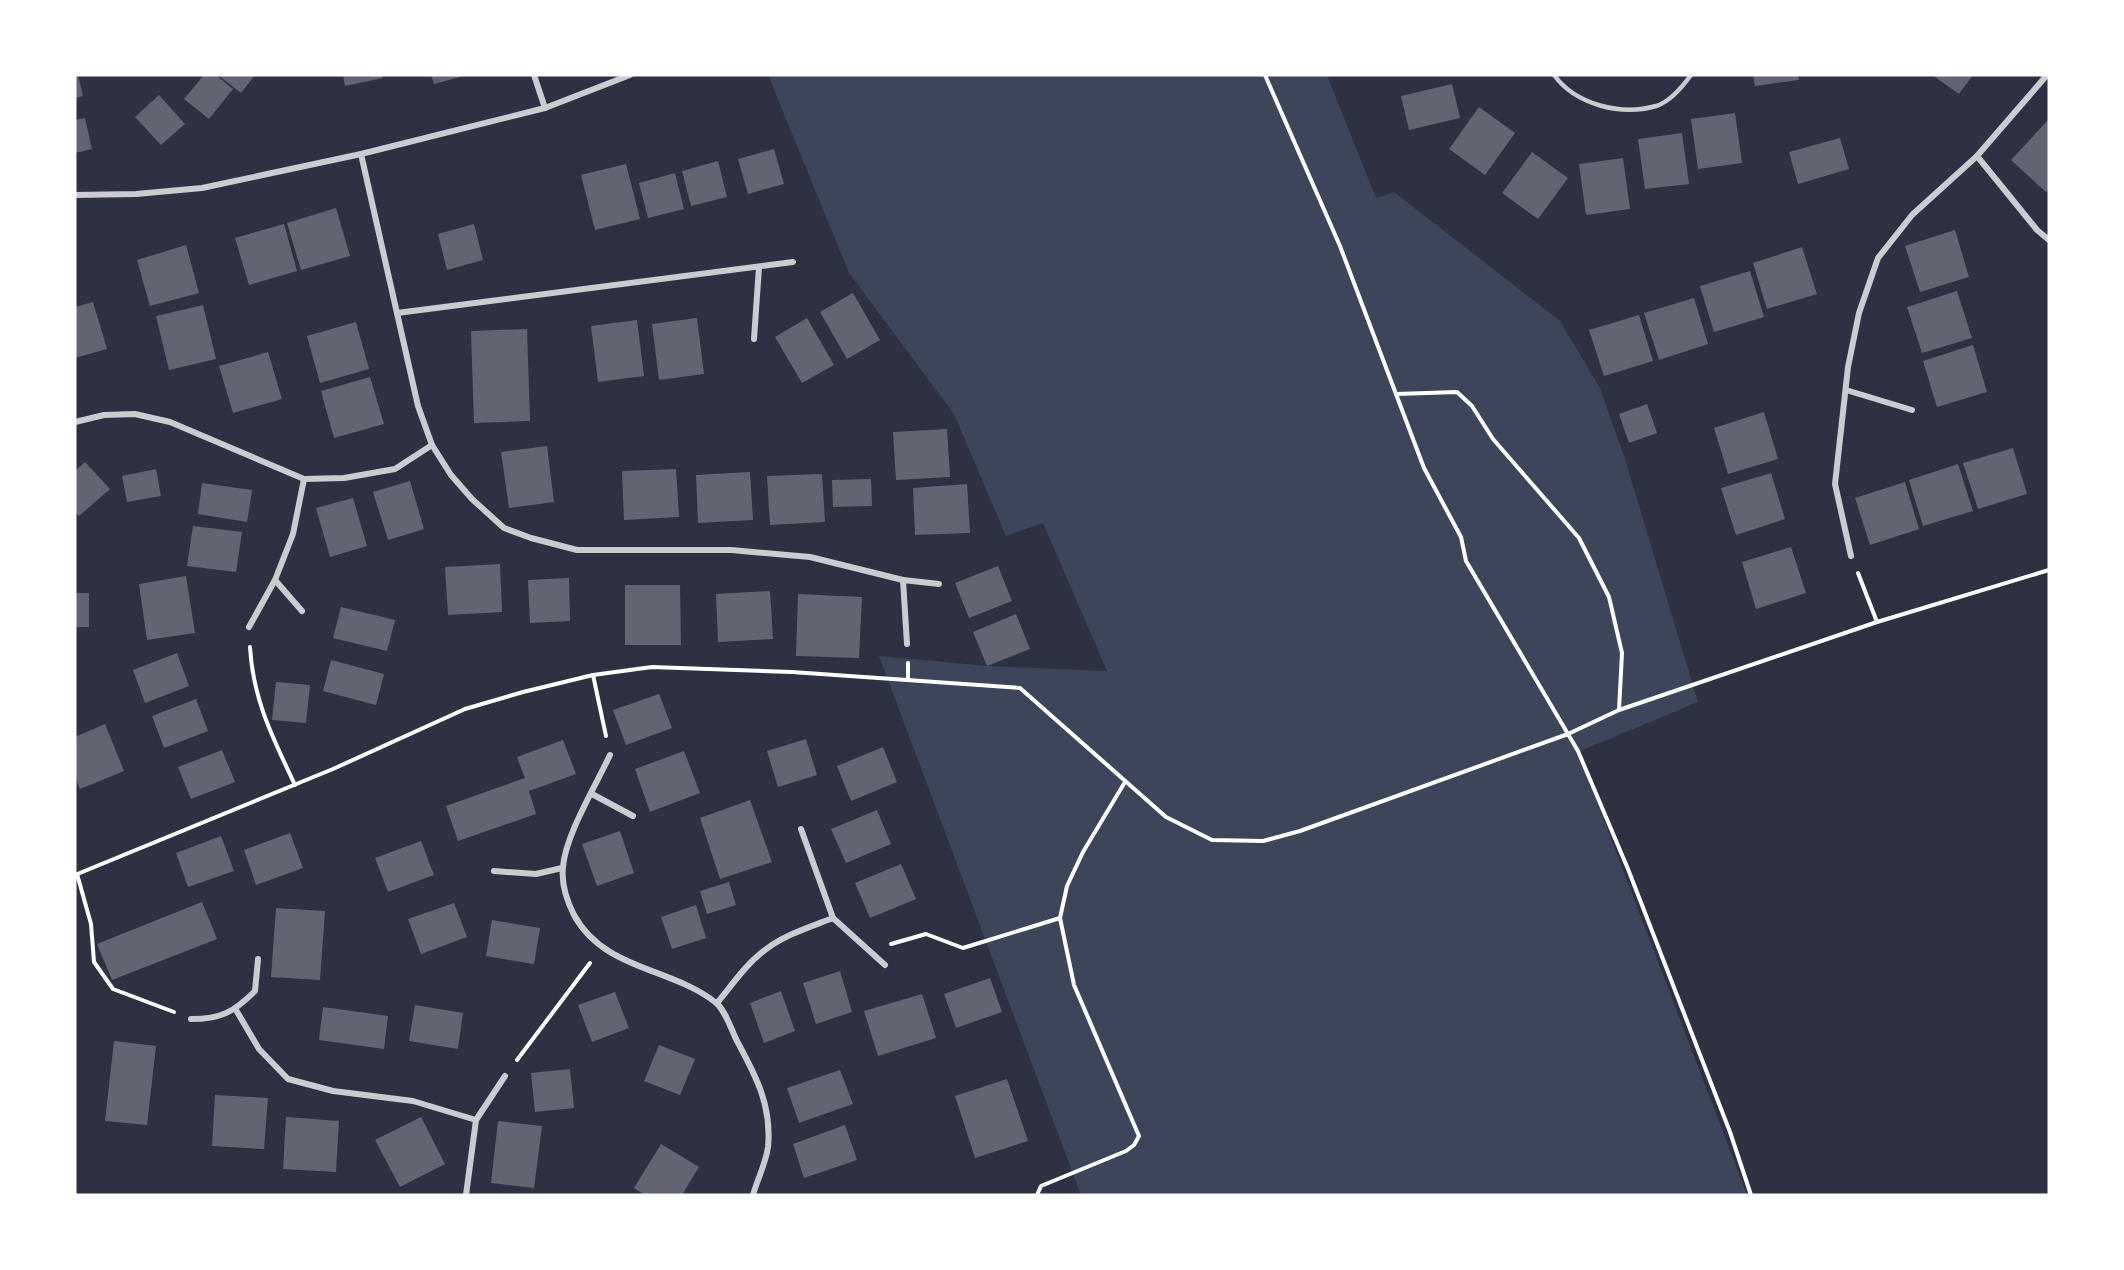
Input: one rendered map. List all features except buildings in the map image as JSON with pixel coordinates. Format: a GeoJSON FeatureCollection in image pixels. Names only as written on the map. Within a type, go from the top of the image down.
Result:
{"type":"FeatureCollection","features":[{"type":"Feature","properties":{"kind":"street"},"geometry":{"type":"LineString","coordinates":[[534,75],[545,108]]}},
{"type":"Feature","properties":{"kind":"street"},"geometry":{"type":"LineString","coordinates":[[75,195],[136,194],[202,188],[361,154],[545,108],[630,75]]}},
{"type":"Feature","properties":{"kind":"street"},"geometry":{"type":"LineString","coordinates":[[1851,556],[1835,484],[1846,390],[1859,313],[1878,258],[1912,215],[1977,156],[2047,75]]}},
{"type":"Feature","properties":{"kind":"street"},"geometry":{"type":"LineString","coordinates":[[361,154],[418,406],[432,445],[472,500],[504,528],[531,538],[578,550],[731,550],[810,557],[903,580],[939,584]]}},
{"type":"Feature","properties":{"kind":"street"},"geometry":{"type":"LineString","coordinates":[[1977,156],[2037,230],[2049,240]]}},
{"type":"Feature","properties":{"kind":"street"},"geometry":{"type":"LineString","coordinates":[[397,313],[793,262]]}},
{"type":"Feature","properties":{"kind":"street"},"geometry":{"type":"LineString","coordinates":[[754,339],[759,267]]}},
{"type":"Feature","properties":{"kind":"street"},"geometry":{"type":"LineString","coordinates":[[1846,390],[1912,410]]}},
{"type":"Feature","properties":{"kind":"street"},"geometry":{"type":"LineString","coordinates":[[75,422],[104,415],[135,414],[170,422],[304,479],[344,478],[395,469],[432,445]]}},
{"type":"Feature","properties":{"kind":"street"},"geometry":{"type":"LineString","coordinates":[[249,627],[275,580],[292,534],[304,479]]}},
{"type":"Feature","properties":{"kind":"street"},"geometry":{"type":"LineString","coordinates":[[275,580],[302,611]]}},
{"type":"Feature","properties":{"kind":"street"},"geometry":{"type":"LineString","coordinates":[[903,580],[907,645]]}},
{"type":"Feature","properties":{"kind":"street"},"geometry":{"type":"LineString","coordinates":[[610,755],[567,848],[562,868],[567,902],[577,920],[602,948],[635,966],[696,990],[717,1003],[752,1068],[767,1107],[768,1149],[753,1195]]}},
{"type":"Feature","properties":{"kind":"street"},"geometry":{"type":"LineString","coordinates":[[592,794],[633,816]]}},
{"type":"Feature","properties":{"kind":"street"},"geometry":{"type":"LineString","coordinates":[[801,829],[833,918],[885,965]]}},
{"type":"Feature","properties":{"kind":"street"},"geometry":{"type":"LineString","coordinates":[[494,871],[536,874],[562,868]]}},
{"type":"Feature","properties":{"kind":"street"},"geometry":{"type":"LineString","coordinates":[[717,1003],[749,964],[765,950],[787,937],[833,918]]}},
{"type":"Feature","properties":{"kind":"street"},"geometry":{"type":"LineString","coordinates":[[191,1019],[211,1019],[236,1010],[255,991],[258,959]]}},
{"type":"Feature","properties":{"kind":"street"},"geometry":{"type":"LineString","coordinates":[[236,1010],[259,1049],[288,1079],[333,1091],[413,1101],[476,1120]]}},
{"type":"Feature","properties":{"kind":"street"},"geometry":{"type":"LineString","coordinates":[[466,1195],[476,1120],[505,1076]]}},
{"type":"Feature","properties":{"kind":"lane"},"geometry":{"type":"LineString","coordinates":[[1554,75],[1563,87],[1596,105],[1625,110],[1658,105],[1681,88],[1691,75]]}},
{"type":"Feature","properties":{"kind":"path"},"geometry":{"type":"LineString","coordinates":[[1264,75],[1340,246],[1424,468],[1461,537],[1466,561],[1568,734],[1628,869],[1730,1132],[1751,1195]]}},
{"type":"Feature","properties":{"kind":"path"},"geometry":{"type":"LineString","coordinates":[[1396,394],[1457,392],[1472,406],[1493,439],[1579,538],[1609,597],[1622,653],[1619,710]]}},
{"type":"Feature","properties":{"kind":"path"},"geometry":{"type":"LineString","coordinates":[[1851,556],[1877,622]]}},
{"type":"Feature","properties":{"kind":"path"},"geometry":{"type":"LineString","coordinates":[[191,1019],[113,989],[94,962],[91,924],[76,874],[295,785],[465,710],[523,692],[592,675],[652,667],[792,672],[1020,688],[1166,818],[1212,840],[1263,841],[1300,831],[1568,734],[1619,710],[1877,622],[2049,570]]}},
{"type":"Feature","properties":{"kind":"path"},"geometry":{"type":"LineString","coordinates":[[249,627],[255,688],[264,718],[295,785]]}},
{"type":"Feature","properties":{"kind":"path"},"geometry":{"type":"LineString","coordinates":[[592,675],[610,755]]}},
{"type":"Feature","properties":{"kind":"path"},"geometry":{"type":"LineString","coordinates":[[1037,1195],[1041,1186],[1073,1175],[1126,1151],[1134,1145],[1139,1136],[1074,985],[1060,918],[1067,886],[1083,852],[1125,782]]}},
{"type":"Feature","properties":{"kind":"path"},"geometry":{"type":"LineString","coordinates":[[867,951],[926,934],[963,948],[1060,918]]}},
{"type":"Feature","properties":{"kind":"path"},"geometry":{"type":"LineString","coordinates":[[505,1076],[602,948]]}},
{"type":"Feature","properties":{"kind":"shaded area"},"geometry":{"type":"Polygon","coordinates":[[[768,75],[1327,75],[1376,198],[1394,192],[1560,321],[1600,388],[1625,459],[1698,702],[1578,752],[1747,1195],[1081,1195],[879,656],[987,666],[1107,671],[1043,523],[1006,536],[954,414],[849,273],[768,75]]]}}]}
